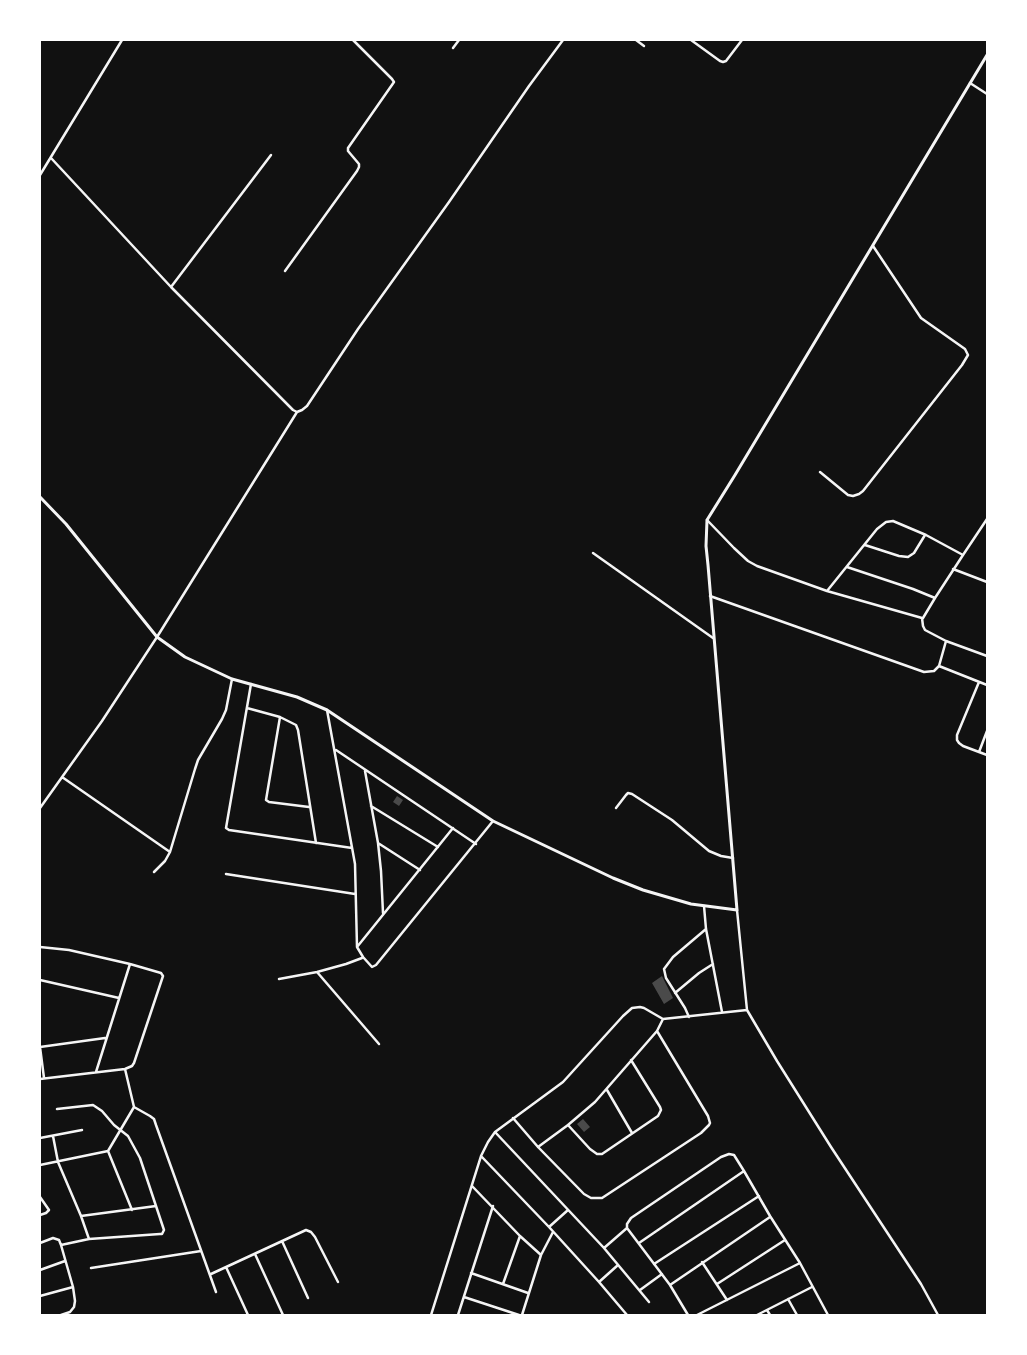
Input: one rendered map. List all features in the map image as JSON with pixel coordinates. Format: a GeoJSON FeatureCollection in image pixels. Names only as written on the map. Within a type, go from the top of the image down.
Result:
{"type":"FeatureCollection","features":[{"type":"Feature","properties":{"kind":"street"},"geometry":{"type":"LineString","coordinates":[[40,175],[122,40]]}},
{"type":"Feature","properties":{"kind":"street"},"geometry":{"type":"LineString","coordinates":[[285,271],[357,171],[359,164],[348,152],[348,148],[394,82],[353,40]]}},
{"type":"Feature","properties":{"kind":"street"},"geometry":{"type":"LineString","coordinates":[[453,48],[460,40]]}},
{"type":"Feature","properties":{"kind":"street"},"geometry":{"type":"LineString","coordinates":[[636,40],[644,46]]}},
{"type":"Feature","properties":{"kind":"street"},"geometry":{"type":"LineString","coordinates":[[691,40],[723,62],[726,61],[742,40]]}},
{"type":"Feature","properties":{"kind":"street"},"geometry":{"type":"LineString","coordinates":[[40,808],[102,721],[157,637],[297,412],[307,406],[358,329],[561,41]]}},
{"type":"Feature","properties":{"kind":"street"},"geometry":{"type":"LineString","coordinates":[[938,1315],[921,1284],[831,1147],[747,1010],[713,638],[706,546],[707,520],[987,55]]}},
{"type":"Feature","properties":{"kind":"street"},"geometry":{"type":"LineString","coordinates":[[970,83],[987,94]]}},
{"type":"Feature","properties":{"kind":"street"},"geometry":{"type":"LineString","coordinates":[[171,287],[271,155]]}},
{"type":"Feature","properties":{"kind":"street"},"geometry":{"type":"LineString","coordinates":[[51,158],[171,287],[297,412]]}},
{"type":"Feature","properties":{"kind":"street"},"geometry":{"type":"LineString","coordinates":[[820,472],[848,496],[859,494],[863,491],[962,365],[968,354],[965,349],[921,318],[872,245]]}},
{"type":"Feature","properties":{"kind":"street"},"geometry":{"type":"LineString","coordinates":[[40,497],[66,524],[157,637],[185,657],[232,679],[297,697],[327,710],[493,821],[613,878],[643,890],[691,904],[737,910]]}},
{"type":"Feature","properties":{"kind":"street"},"geometry":{"type":"LineString","coordinates":[[987,518],[922,618],[922,626],[925,630],[946,641],[987,656]]}},
{"type":"Feature","properties":{"kind":"street"},"geometry":{"type":"LineString","coordinates":[[707,520],[748,561],[757,566],[828,591],[922,618]]}},
{"type":"Feature","properties":{"kind":"street"},"geometry":{"type":"LineString","coordinates":[[828,591],[877,529],[889,521],[896,522],[926,535],[963,555]]}},
{"type":"Feature","properties":{"kind":"street"},"geometry":{"type":"LineString","coordinates":[[865,545],[908,557],[914,554],[926,535]]}},
{"type":"Feature","properties":{"kind":"street"},"geometry":{"type":"LineString","coordinates":[[593,553],[713,638]]}},
{"type":"Feature","properties":{"kind":"street"},"geometry":{"type":"LineString","coordinates":[[847,567],[935,598]]}},
{"type":"Feature","properties":{"kind":"street"},"geometry":{"type":"LineString","coordinates":[[953,570],[987,582]]}},
{"type":"Feature","properties":{"kind":"street"},"geometry":{"type":"LineString","coordinates":[[710,596],[924,672],[934,670],[939,666],[946,641]]}},
{"type":"Feature","properties":{"kind":"street"},"geometry":{"type":"LineString","coordinates":[[939,666],[987,685]]}},
{"type":"Feature","properties":{"kind":"street"},"geometry":{"type":"LineString","coordinates":[[154,872],[165,861],[170,852],[198,760],[226,710],[232,679]]}},
{"type":"Feature","properties":{"kind":"street"},"geometry":{"type":"LineString","coordinates":[[979,682],[957,741],[987,755]]}},
{"type":"Feature","properties":{"kind":"street"},"geometry":{"type":"LineString","coordinates":[[251,684],[226,828],[229,830],[352,848]]}},
{"type":"Feature","properties":{"kind":"street"},"geometry":{"type":"LineString","coordinates":[[247,708],[280,717],[296,725],[316,843]]}},
{"type":"Feature","properties":{"kind":"street"},"geometry":{"type":"LineString","coordinates":[[327,710],[355,870],[356,948],[372,966],[376,965],[493,821]]}},
{"type":"Feature","properties":{"kind":"street"},"geometry":{"type":"LineString","coordinates":[[280,717],[266,800],[269,802],[310,807]]}},
{"type":"Feature","properties":{"kind":"street"},"geometry":{"type":"LineString","coordinates":[[979,752],[987,731]]}},
{"type":"Feature","properties":{"kind":"street"},"geometry":{"type":"LineString","coordinates":[[334,750],[476,844]]}},
{"type":"Feature","properties":{"kind":"street"},"geometry":{"type":"LineString","coordinates":[[365,771],[382,871],[383,914]]}},
{"type":"Feature","properties":{"kind":"street"},"geometry":{"type":"LineString","coordinates":[[62,777],[170,852]]}},
{"type":"Feature","properties":{"kind":"street"},"geometry":{"type":"LineString","coordinates":[[616,808],[628,793],[632,794],[672,820],[713,853],[733,858]]}},
{"type":"Feature","properties":{"kind":"street"},"geometry":{"type":"LineString","coordinates":[[371,806],[438,847]]}},
{"type":"Feature","properties":{"kind":"street"},"geometry":{"type":"LineString","coordinates":[[356,948],[453,828]]}},
{"type":"Feature","properties":{"kind":"street"},"geometry":{"type":"LineString","coordinates":[[378,842],[420,870]]}},
{"type":"Feature","properties":{"kind":"street"},"geometry":{"type":"LineString","coordinates":[[226,874],[356,894]]}},
{"type":"Feature","properties":{"kind":"street"},"geometry":{"type":"LineString","coordinates":[[704,906],[706,929],[722,1012]]}},
{"type":"Feature","properties":{"kind":"street"},"geometry":{"type":"LineString","coordinates":[[689,1016],[665,976],[664,967],[706,929]]}},
{"type":"Feature","properties":{"kind":"street"},"geometry":{"type":"LineString","coordinates":[[40,947],[69,950],[130,964],[161,973],[163,976],[134,1063],[130,1068],[40,1079]]}},
{"type":"Feature","properties":{"kind":"street"},"geometry":{"type":"LineString","coordinates":[[279,979],[317,972],[346,964],[362,957]]}},
{"type":"Feature","properties":{"kind":"street"},"geometry":{"type":"LineString","coordinates":[[96,1072],[130,964]]}},
{"type":"Feature","properties":{"kind":"street"},"geometry":{"type":"LineString","coordinates":[[676,993],[699,973],[713,964]]}},
{"type":"Feature","properties":{"kind":"street"},"geometry":{"type":"LineString","coordinates":[[317,972],[379,1044]]}},
{"type":"Feature","properties":{"kind":"street"},"geometry":{"type":"LineString","coordinates":[[40,980],[120,998]]}},
{"type":"Feature","properties":{"kind":"street"},"geometry":{"type":"LineString","coordinates":[[431,1315],[481,1156],[495,1132],[563,1082],[632,1008],[644,1008],[663,1019],[747,1010]]}},
{"type":"Feature","properties":{"kind":"street"},"geometry":{"type":"LineString","coordinates":[[538,1147],[586,1111],[607,1090],[657,1031],[663,1019]]}},
{"type":"Feature","properties":{"kind":"street"},"geometry":{"type":"LineString","coordinates":[[513,1118],[538,1147],[584,1194],[596,1199],[602,1198],[706,1128],[710,1122],[657,1031]]}},
{"type":"Feature","properties":{"kind":"street"},"geometry":{"type":"LineString","coordinates":[[44,1078],[40,1047],[106,1038]]}},
{"type":"Feature","properties":{"kind":"street"},"geometry":{"type":"LineString","coordinates":[[568,1125],[590,1149],[602,1154],[658,1116],[661,1110],[659,1104],[631,1060]]}},
{"type":"Feature","properties":{"kind":"street"},"geometry":{"type":"LineString","coordinates":[[40,1165],[108,1151],[134,1107],[125,1069]]}},
{"type":"Feature","properties":{"kind":"street"},"geometry":{"type":"LineString","coordinates":[[607,1090],[632,1133]]}},
{"type":"Feature","properties":{"kind":"street"},"geometry":{"type":"LineString","coordinates":[[58,1108],[93,1106],[102,1111],[114,1125],[128,1136],[140,1158],[164,1230],[162,1234],[89,1239],[61,1245]]}},
{"type":"Feature","properties":{"kind":"street"},"geometry":{"type":"LineString","coordinates":[[134,1107],[154,1119],[216,1292]]}},
{"type":"Feature","properties":{"kind":"street"},"geometry":{"type":"LineString","coordinates":[[40,1138],[82,1130]]}},
{"type":"Feature","properties":{"kind":"street"},"geometry":{"type":"LineString","coordinates":[[495,1132],[604,1248],[649,1302]]}},
{"type":"Feature","properties":{"kind":"street"},"geometry":{"type":"LineString","coordinates":[[52,1136],[58,1162],[89,1239]]}},
{"type":"Feature","properties":{"kind":"street"},"geometry":{"type":"LineString","coordinates":[[108,1151],[132,1210]]}},
{"type":"Feature","properties":{"kind":"street"},"geometry":{"type":"LineString","coordinates":[[688,1315],[670,1285],[627,1228],[627,1222],[721,1157],[729,1154],[734,1155],[744,1171],[800,1264],[828,1315]]}},
{"type":"Feature","properties":{"kind":"street"},"geometry":{"type":"LineString","coordinates":[[481,1156],[549,1227],[627,1315]]}},
{"type":"Feature","properties":{"kind":"street"},"geometry":{"type":"LineString","coordinates":[[639,1243],[744,1171]]}},
{"type":"Feature","properties":{"kind":"street"},"geometry":{"type":"LineString","coordinates":[[472,1186],[541,1255]]}},
{"type":"Feature","properties":{"kind":"street"},"geometry":{"type":"LineString","coordinates":[[654,1264],[759,1196]]}},
{"type":"Feature","properties":{"kind":"street"},"geometry":{"type":"LineString","coordinates":[[40,1197],[49,1210],[40,1215]]}},
{"type":"Feature","properties":{"kind":"street"},"geometry":{"type":"LineString","coordinates":[[81,1216],[156,1206]]}},
{"type":"Feature","properties":{"kind":"street"},"geometry":{"type":"LineString","coordinates":[[458,1315],[492,1206]]}},
{"type":"Feature","properties":{"kind":"street"},"geometry":{"type":"LineString","coordinates":[[549,1227],[568,1209]]}},
{"type":"Feature","properties":{"kind":"street"},"geometry":{"type":"LineString","coordinates":[[670,1285],[770,1216]]}},
{"type":"Feature","properties":{"kind":"street"},"geometry":{"type":"LineString","coordinates":[[604,1248],[627,1228]]}},
{"type":"Feature","properties":{"kind":"street"},"geometry":{"type":"LineString","coordinates":[[210,1274],[306,1230],[315,1237],[338,1282]]}},
{"type":"Feature","properties":{"kind":"street"},"geometry":{"type":"LineString","coordinates":[[464,1297],[520,1315],[541,1255],[553,1232]]}},
{"type":"Feature","properties":{"kind":"street"},"geometry":{"type":"LineString","coordinates":[[503,1284],[520,1236]]}},
{"type":"Feature","properties":{"kind":"street"},"geometry":{"type":"LineString","coordinates":[[40,1244],[53,1238],[59,1240],[61,1245],[75,1301],[74,1307],[70,1312],[61,1315]]}},
{"type":"Feature","properties":{"kind":"street"},"geometry":{"type":"LineString","coordinates":[[717,1284],[785,1239]]}},
{"type":"Feature","properties":{"kind":"street"},"geometry":{"type":"LineString","coordinates":[[282,1242],[308,1298]]}},
{"type":"Feature","properties":{"kind":"street"},"geometry":{"type":"LineString","coordinates":[[91,1268],[202,1251]]}},
{"type":"Feature","properties":{"kind":"street"},"geometry":{"type":"LineString","coordinates":[[255,1254],[283,1315]]}},
{"type":"Feature","properties":{"kind":"street"},"geometry":{"type":"LineString","coordinates":[[40,1270],[65,1261]]}},
{"type":"Feature","properties":{"kind":"street"},"geometry":{"type":"LineString","coordinates":[[702,1262],[727,1300]]}},
{"type":"Feature","properties":{"kind":"street"},"geometry":{"type":"LineString","coordinates":[[599,1282],[618,1264]]}},
{"type":"Feature","properties":{"kind":"street"},"geometry":{"type":"LineString","coordinates":[[697,1315],[800,1264]]}},
{"type":"Feature","properties":{"kind":"street"},"geometry":{"type":"LineString","coordinates":[[226,1267],[248,1315]]}},
{"type":"Feature","properties":{"kind":"street"},"geometry":{"type":"LineString","coordinates":[[471,1273],[528,1293]]}},
{"type":"Feature","properties":{"kind":"street"},"geometry":{"type":"LineString","coordinates":[[640,1290],[662,1274]]}},
{"type":"Feature","properties":{"kind":"street"},"geometry":{"type":"LineString","coordinates":[[40,1296],[73,1287]]}},
{"type":"Feature","properties":{"kind":"street"},"geometry":{"type":"LineString","coordinates":[[757,1315],[812,1287]]}},
{"type":"Feature","properties":{"kind":"street"},"geometry":{"type":"LineString","coordinates":[[788,1299],[796,1315]]}},
{"type":"Feature","properties":{"kind":"street"},"geometry":{"type":"LineString","coordinates":[[767,1310],[770,1315]]}},
{"type":"Feature","properties":{"kind":"building"},"geometry":{"type":"Polygon","coordinates":[[[397,796],[403,800],[399,806],[393,802],[397,796]]]}},
{"type":"Feature","properties":{"kind":"building"},"geometry":{"type":"Polygon","coordinates":[[[662,976],[673,998],[664,1004],[652,983],[662,976]]]}},
{"type":"Feature","properties":{"kind":"building"},"geometry":{"type":"Polygon","coordinates":[[[583,1119],[590,1127],[584,1132],[577,1124],[583,1119]]]}}]}
